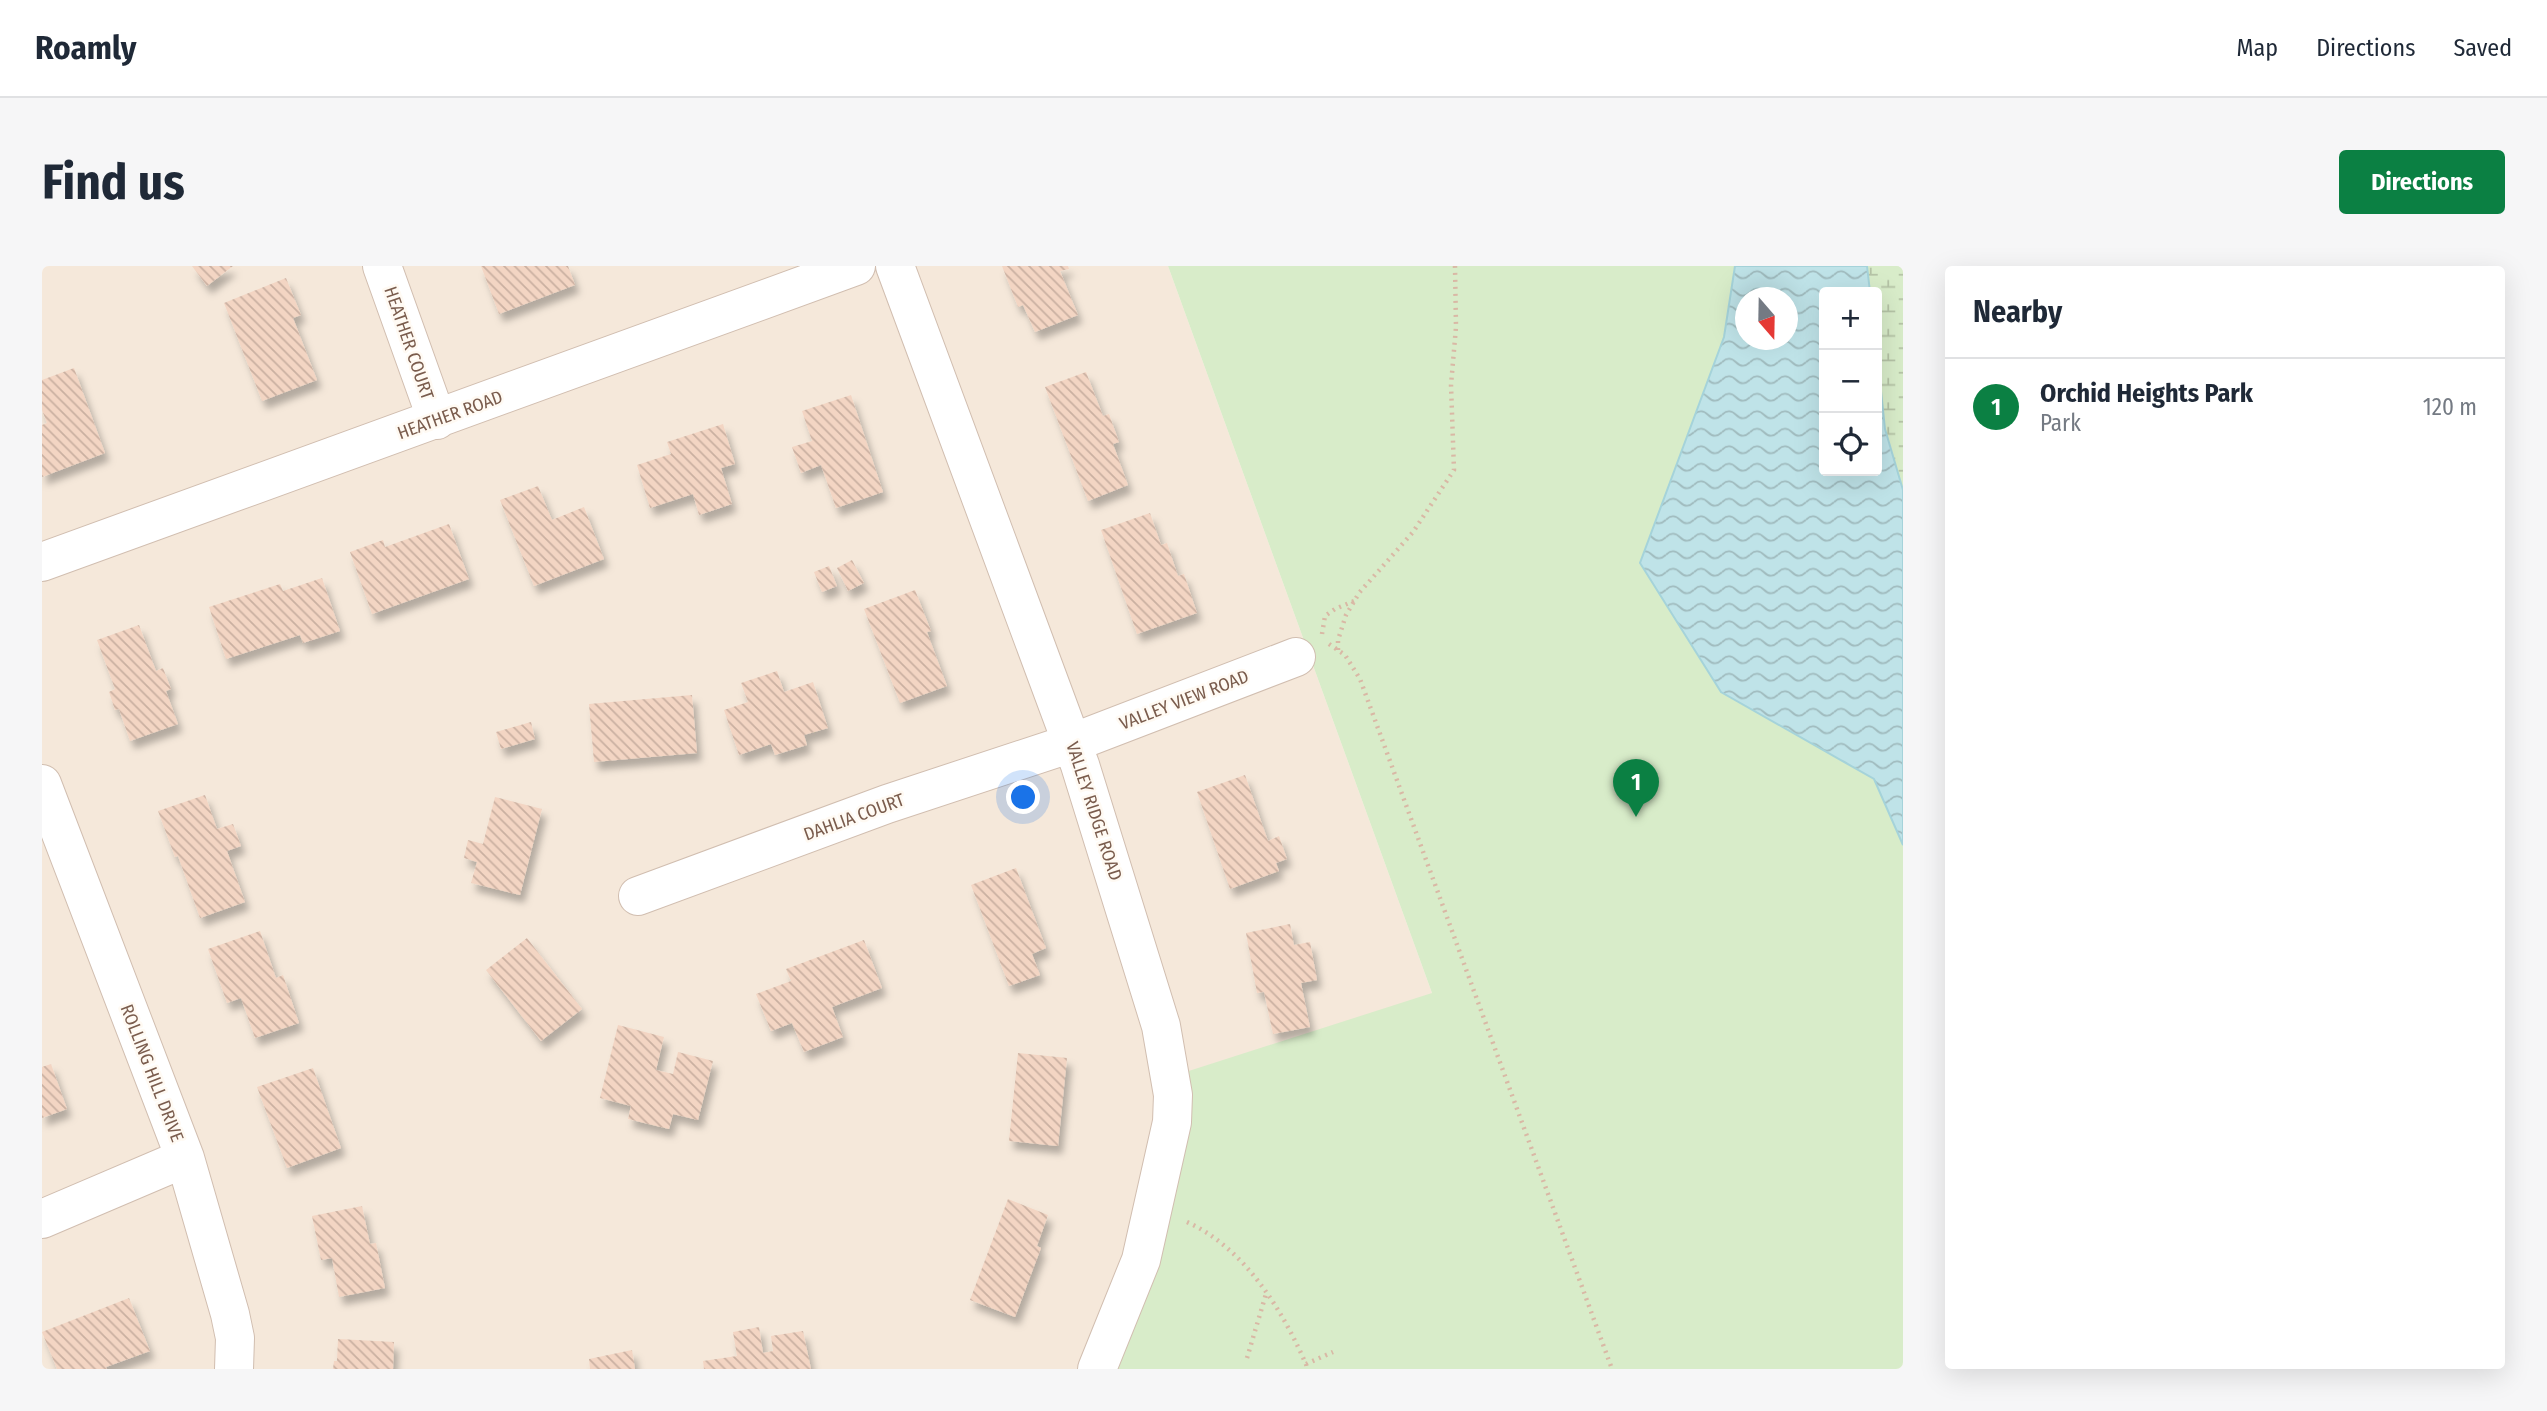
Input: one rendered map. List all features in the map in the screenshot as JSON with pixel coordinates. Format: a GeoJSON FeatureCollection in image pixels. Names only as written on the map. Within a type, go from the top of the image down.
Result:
{"type":"FeatureCollection","features":[{"type":"Feature","properties":{"kind":"street","name":"HEATHER COURT"},"geometry":{"type":"LineString","coordinates":[[382,266],[436,420]]}},
{"type":"Feature","properties":{"kind":"street","name":"HEATHER ROAD"},"geometry":{"type":"LineString","coordinates":[[42,562],[856,266]]}},
{"type":"Feature","properties":{"kind":"street","name":"VALLEY RIDGE ROAD"},"geometry":{"type":"LineString","coordinates":[[895,266],[1072,743],[1161,1027],[1173,1095],[1172,1122],[1140,1260],[1097,1369]]}},
{"type":"Feature","properties":{"kind":"street","name":"VALLEY VIEW ROAD"},"geometry":{"type":"LineString","coordinates":[[1072,743],[1308,648]]}},
{"type":"Feature","properties":{"kind":"street","name":"DAHLIA COURT"},"geometry":{"type":"LineString","coordinates":[[638,896],[887,804],[1072,743]]}},
{"type":"Feature","properties":{"kind":"street","name":"ROLLING HILL DRIVE"},"geometry":{"type":"LineString","coordinates":[[42,784],[185,1158],[230,1314],[235,1338],[234,1369]]}},
{"type":"Feature","properties":{"kind":"street"},"geometry":{"type":"LineString","coordinates":[[42,1219],[185,1158]]}},
{"type":"Feature","properties":{"kind":"path"},"geometry":{"type":"LineString","coordinates":[[1455,266],[1456,327],[1451,385],[1454,470],[1413,532],[1355,601],[1346,615],[1338,640],[1338,650],[1345,654],[1360,678],[1612,1369]]}},
{"type":"Feature","properties":{"kind":"path"},"geometry":{"type":"LineString","coordinates":[[1308,648],[1325,616],[1355,601]]}},
{"type":"Feature","properties":{"kind":"path"},"geometry":{"type":"LineString","coordinates":[[1153,1206],[1215,1238],[1244,1265],[1266,1294],[1307,1367],[1333,1352]]}},
{"type":"Feature","properties":{"kind":"path"},"geometry":{"type":"LineString","coordinates":[[1247,1358],[1266,1294]]}},
{"type":"Feature","properties":{"kind":"shaded area"},"geometry":{"type":"Polygon","coordinates":[[[42,266],[1168,266],[1432,993],[1097,1369],[42,1369],[42,266]]]}},
{"type":"Feature","properties":{"kind":"green space"},"geometry":{"type":"Polygon","coordinates":[[[1168,266],[1903,266],[1903,1369],[1098,1369],[1170,1077],[1432,993],[1168,266]]]}},
{"type":"Feature","properties":{"kind":"green space"},"geometry":{"type":"Polygon","coordinates":[[[1867,266],[1903,266],[1903,490],[1885,429],[1882,400],[1882,287],[1869,287],[1867,266]]]}},
{"type":"Feature","properties":{"kind":"water"},"geometry":{"type":"Polygon","coordinates":[[[1735,266],[1867,266],[1869,287],[1819,287],[1819,476],[1882,476],[1882,400],[1885,429],[1903,490],[1903,845],[1874,779],[1721,692],[1640,563],[1724,337],[1735,266]]]}},
{"type":"Feature","properties":{"kind":"building"},"geometry":{"type":"Polygon","coordinates":[[[192,266],[233,266],[207,286],[192,266]]]}},
{"type":"Feature","properties":{"kind":"building"},"geometry":{"type":"Polygon","coordinates":[[[481,266],[568,266],[575,285],[499,314],[481,266]]]}},
{"type":"Feature","properties":{"kind":"building"},"geometry":{"type":"Polygon","coordinates":[[[1002,266],[1068,266],[1069,269],[1060,271],[1078,315],[1035,332],[1023,305],[1018,307],[1002,266]]]}},
{"type":"Feature","properties":{"kind":"building"},"geometry":{"type":"Polygon","coordinates":[[[286,278],[301,315],[293,318],[317,380],[262,401],[224,303],[286,278]]]}},
{"type":"Feature","properties":{"kind":"building"},"geometry":{"type":"Polygon","coordinates":[[[74,368],[105,453],[42,477],[42,425],[47,423],[42,410],[42,380],[74,368]]]}},
{"type":"Feature","properties":{"kind":"building"},"geometry":{"type":"Polygon","coordinates":[[[1086,372],[1103,416],[1109,414],[1119,442],[1113,444],[1128,485],[1088,501],[1045,387],[1086,372]]]}},
{"type":"Feature","properties":{"kind":"building"},"geometry":{"type":"Polygon","coordinates":[[[851,395],[883,492],[836,508],[821,465],[801,473],[792,447],[812,441],[802,411],[851,395]]]}},
{"type":"Feature","properties":{"kind":"building"},"geometry":{"type":"Polygon","coordinates":[[[723,424],[735,464],[721,468],[732,504],[699,515],[693,494],[650,508],[637,465],[671,454],[667,442],[723,424]]]}},
{"type":"Feature","properties":{"kind":"building"},"geometry":{"type":"Polygon","coordinates":[[[538,486],[552,520],[584,507],[604,559],[534,586],[500,500],[538,486]]]}},
{"type":"Feature","properties":{"kind":"building"},"geometry":{"type":"Polygon","coordinates":[[[1150,513],[1161,545],[1167,543],[1178,576],[1184,574],[1197,613],[1137,634],[1101,530],[1150,513]]]}},
{"type":"Feature","properties":{"kind":"building"},"geometry":{"type":"Polygon","coordinates":[[[449,524],[469,579],[372,614],[350,552],[383,540],[385,547],[449,524]]]}},
{"type":"Feature","properties":{"kind":"building"},"geometry":{"type":"Polygon","coordinates":[[[852,560],[864,583],[848,591],[837,568],[852,560]]]}},
{"type":"Feature","properties":{"kind":"building"},"geometry":{"type":"Polygon","coordinates":[[[829,566],[837,586],[822,592],[814,572],[829,566]]]}},
{"type":"Feature","properties":{"kind":"building"},"geometry":{"type":"Polygon","coordinates":[[[322,578],[340,631],[303,643],[300,635],[226,659],[209,607],[280,584],[283,591],[322,578]]]}},
{"type":"Feature","properties":{"kind":"building"},"geometry":{"type":"Polygon","coordinates":[[[915,590],[931,631],[927,632],[947,686],[900,703],[864,609],[915,590]]]}},
{"type":"Feature","properties":{"kind":"building"},"geometry":{"type":"Polygon","coordinates":[[[139,625],[156,671],[163,668],[171,689],[166,691],[178,724],[130,741],[119,709],[115,710],[109,692],[115,689],[97,640],[139,625]]]}},
{"type":"Feature","properties":{"kind":"building"},"geometry":{"type":"Polygon","coordinates":[[[777,671],[784,692],[813,682],[828,728],[804,735],[807,745],[775,755],[771,744],[739,755],[724,710],[748,702],[741,683],[777,671]]]}},
{"type":"Feature","properties":{"kind":"building"},"geometry":{"type":"Polygon","coordinates":[[[692,695],[697,753],[594,762],[589,704],[692,695]]]}},
{"type":"Feature","properties":{"kind":"building"},"geometry":{"type":"Polygon","coordinates":[[[531,722],[535,739],[501,749],[496,732],[531,722]]]}},
{"type":"Feature","properties":{"kind":"building"},"geometry":{"type":"Polygon","coordinates":[[[1245,775],[1268,841],[1279,836],[1287,859],[1276,863],[1279,871],[1230,889],[1197,792],[1245,775]]]}},
{"type":"Feature","properties":{"kind":"building"},"geometry":{"type":"Polygon","coordinates":[[[205,795],[217,829],[233,824],[241,846],[227,851],[245,902],[200,918],[178,856],[175,857],[158,811],[205,795]]]}},
{"type":"Feature","properties":{"kind":"building"},"geometry":{"type":"Polygon","coordinates":[[[495,797],[542,809],[520,895],[471,883],[477,862],[464,858],[468,840],[483,844],[495,797]]]}},
{"type":"Feature","properties":{"kind":"building"},"geometry":{"type":"Polygon","coordinates":[[[1016,868],[1046,948],[1032,954],[1040,975],[1009,986],[971,885],[1016,868]]]}},
{"type":"Feature","properties":{"kind":"building"},"geometry":{"type":"Polygon","coordinates":[[[1290,924],[1294,945],[1310,942],[1317,980],[1301,983],[1310,1027],[1273,1034],[1264,992],[1257,993],[1246,933],[1290,924]]]}},
{"type":"Feature","properties":{"kind":"building"},"geometry":{"type":"Polygon","coordinates":[[[260,931],[276,978],[283,975],[299,1023],[255,1038],[241,998],[227,1003],[208,949],[260,931]]]}},
{"type":"Feature","properties":{"kind":"building"},"geometry":{"type":"Polygon","coordinates":[[[527,938],[582,1009],[541,1041],[486,970],[527,938]]]}},
{"type":"Feature","properties":{"kind":"building"},"geometry":{"type":"Polygon","coordinates":[[[864,940],[882,988],[832,1007],[843,1037],[804,1052],[792,1023],[771,1031],[756,994],[791,981],[786,969],[864,940]]]}},
{"type":"Feature","properties":{"kind":"building"},"geometry":{"type":"Polygon","coordinates":[[[618,1025],[664,1037],[656,1070],[673,1074],[678,1052],[713,1061],[698,1120],[673,1114],[669,1129],[628,1119],[631,1106],[600,1098],[618,1025]]]}},
{"type":"Feature","properties":{"kind":"building"},"geometry":{"type":"Polygon","coordinates":[[[1018,1053],[1067,1058],[1058,1146],[1009,1141],[1018,1053]]]}},
{"type":"Feature","properties":{"kind":"building"},"geometry":{"type":"Polygon","coordinates":[[[51,1064],[67,1109],[42,1118],[42,1067],[51,1064]]]}},
{"type":"Feature","properties":{"kind":"building"},"geometry":{"type":"Polygon","coordinates":[[[313,1068],[341,1148],[287,1168],[257,1087],[313,1068]]]}},
{"type":"Feature","properties":{"kind":"building"},"geometry":{"type":"Polygon","coordinates":[[[1008,1199],[1048,1215],[1037,1246],[1041,1248],[1015,1317],[970,1300],[1008,1199]]]}},
{"type":"Feature","properties":{"kind":"building"},"geometry":{"type":"Polygon","coordinates":[[[362,1206],[370,1244],[376,1243],[385,1288],[339,1297],[332,1258],[321,1260],[312,1216],[362,1206]]]}},
{"type":"Feature","properties":{"kind":"building"},"geometry":{"type":"Polygon","coordinates":[[[129,1298],[150,1351],[106,1367],[107,1369],[57,1369],[42,1332],[129,1298]]]}},
{"type":"Feature","properties":{"kind":"building"},"geometry":{"type":"Polygon","coordinates":[[[759,1327],[763,1353],[773,1351],[771,1336],[803,1331],[811,1369],[704,1369],[703,1361],[737,1356],[733,1332],[759,1327]]]}},
{"type":"Feature","properties":{"kind":"building"},"geometry":{"type":"Polygon","coordinates":[[[338,1339],[394,1342],[393,1369],[333,1369],[334,1361],[337,1361],[338,1339]]]}},
{"type":"Feature","properties":{"kind":"building"},"geometry":{"type":"Polygon","coordinates":[[[632,1350],[635,1369],[590,1369],[589,1359],[632,1350]]]}},
{"type":"Feature","properties":{"kind":"place","name":"Orchid Heights Park"},"geometry":{"type":"Point","coordinates":[1636,817]}}]}
